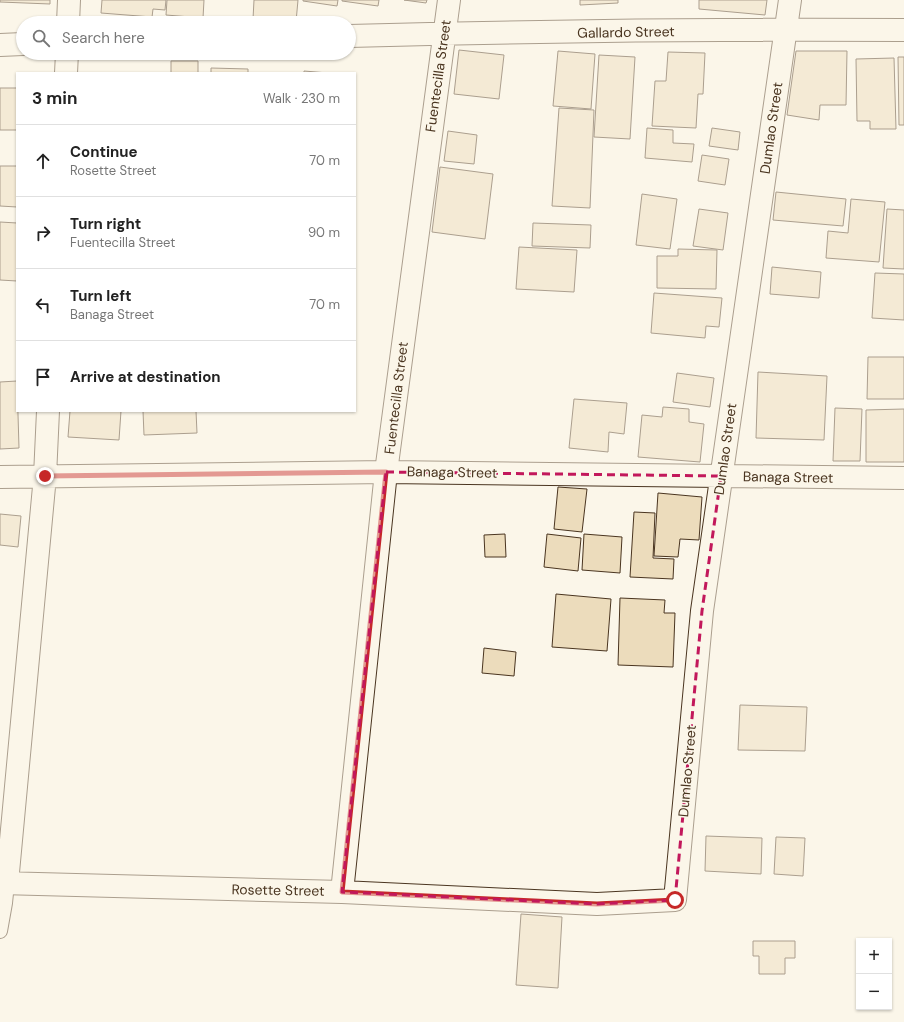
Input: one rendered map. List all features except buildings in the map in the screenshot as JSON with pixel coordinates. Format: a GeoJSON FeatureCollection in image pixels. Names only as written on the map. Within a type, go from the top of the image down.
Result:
{"type":"FeatureCollection","features":[{"type":"Feature","properties":{"kind":"street"},"geometry":{"type":"LineString","coordinates":[[69,16],[70,0]]}},
{"type":"Feature","properties":{"kind":"street","name":"Fuentecilla Street"},"geometry":{"type":"LineString","coordinates":[[342,892],[386,472],[449,0]]}},
{"type":"Feature","properties":{"kind":"street","name":"Dumlao Street"},"geometry":{"type":"LineString","coordinates":[[675,900],[702,611],[790,0]]}},
{"type":"Feature","properties":{"kind":"street","name":"Gallardo Street"},"geometry":{"type":"LineString","coordinates":[[356,36],[785,30],[904,30]]}},
{"type":"Feature","properties":{"kind":"street"},"geometry":{"type":"LineString","coordinates":[[0,45],[16,44]]}},
{"type":"Feature","properties":{"kind":"street"},"geometry":{"type":"LineString","coordinates":[[66,72],[67,60]]}},
{"type":"Feature","properties":{"kind":"street"},"geometry":{"type":"LineString","coordinates":[[3,883],[45,476],[48,412]]}},
{"type":"Feature","properties":{"kind":"street","name":"Banaga Street"},"geometry":{"type":"LineString","coordinates":[[0,477],[386,472],[904,478]]}},
{"type":"Feature","properties":{"kind":"street","name":"Rosette Street"},"geometry":{"type":"LineString","coordinates":[[3,883],[342,892],[597,904],[675,900]]}},
{"type":"Feature","properties":{"kind":"lane"},"geometry":{"type":"LineString","coordinates":[[0,931],[5,903],[3,883]]}},
{"type":"Feature","properties":{"kind":"highlighted area"},"geometry":{"type":"Polygon","coordinates":[[[386,472],[721,476],[702,611],[675,900],[597,904],[342,892],[386,472]]]}},
{"type":"Feature","properties":{"kind":"route"},"geometry":{"type":"LineString","coordinates":[[45,476],[386,472],[342,892],[597,904],[675,900]]}}]}
